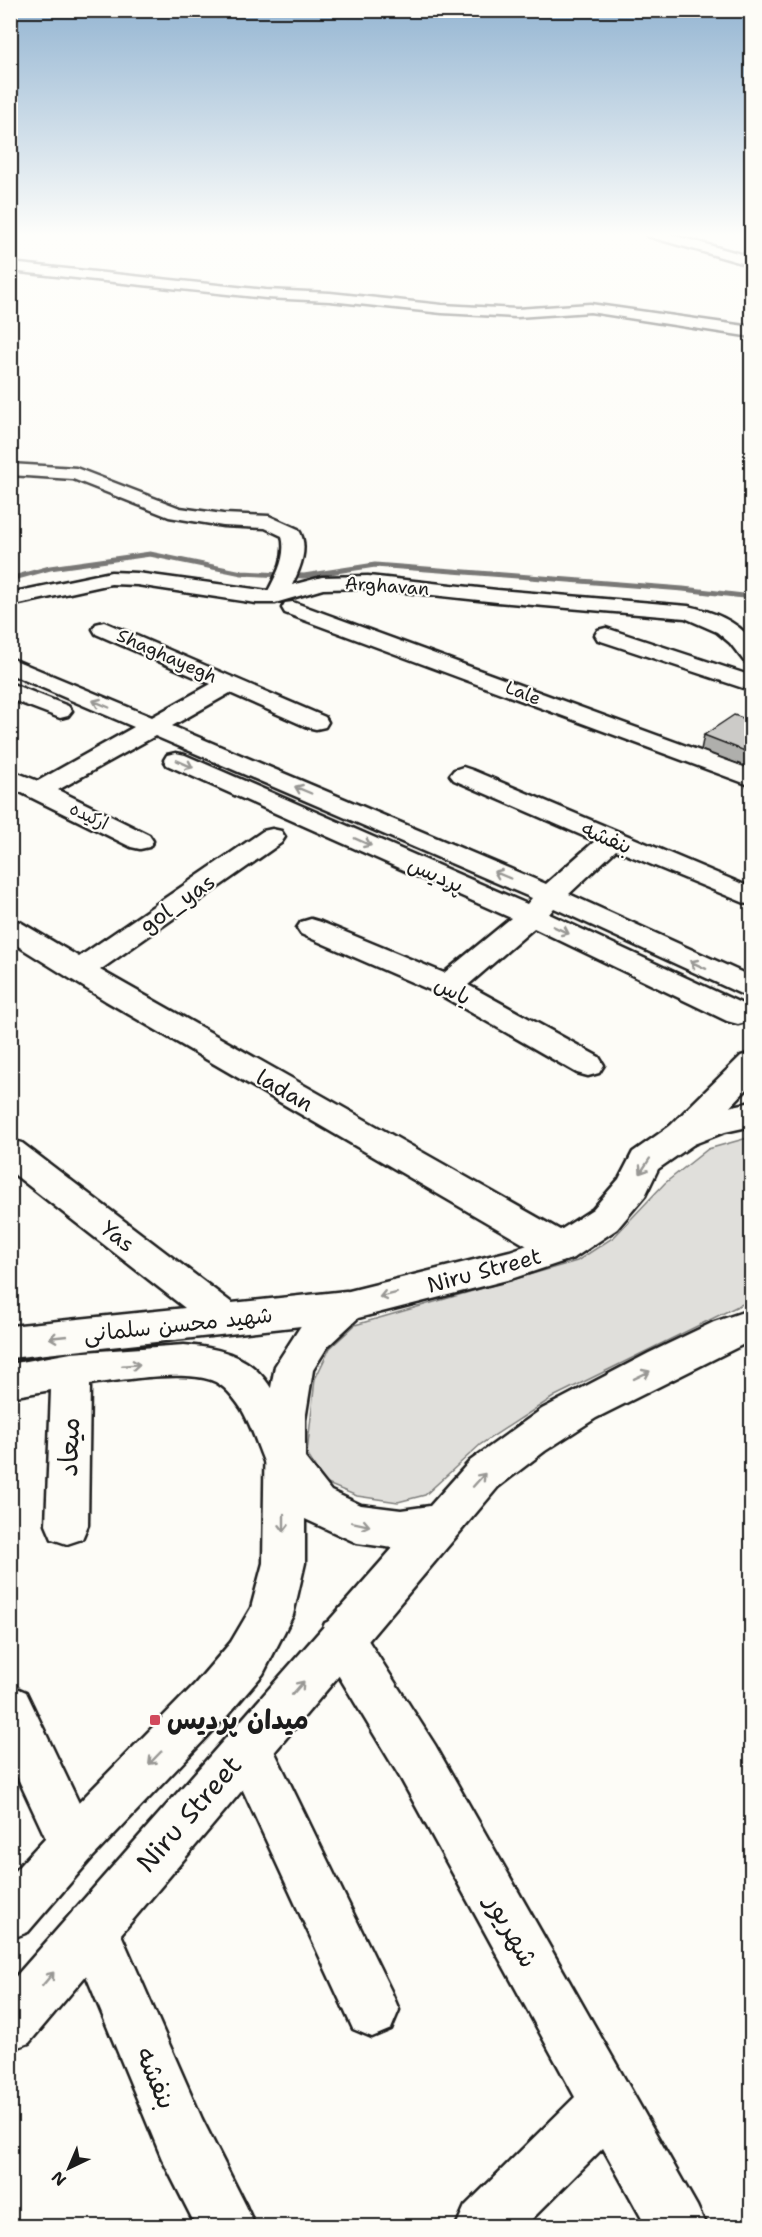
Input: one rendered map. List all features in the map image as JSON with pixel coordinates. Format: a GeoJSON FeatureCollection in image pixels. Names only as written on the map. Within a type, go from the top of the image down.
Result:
{"type":"FeatureCollection","features":[{"type":"Feature","properties":{"kind":"street"},"geometry":{"type":"LineString","coordinates":[[10,469],[76,474],[176,513],[223,520],[269,522],[291,533],[295,544],[284,602]]}},
{"type":"Feature","properties":{"kind":"street","name":"Arghavan"},"geometry":{"type":"LineString","coordinates":[[10,600],[111,578],[284,602],[321,583],[368,582],[497,596],[688,612],[715,621],[738,636],[752,656]]}},
{"type":"Feature","properties":{"kind":"street","name":"Lale"},"geometry":{"type":"LineString","coordinates":[[284,602],[752,779]]}},
{"type":"Feature","properties":{"kind":"street","name":"Shaghayegh"},"geometry":{"type":"LineString","coordinates":[[104,629],[316,722]]}},
{"type":"Feature","properties":{"kind":"street"},"geometry":{"type":"LineString","coordinates":[[606,635],[752,684]]}},
{"type":"Feature","properties":{"kind":"street","name":"پردیس"},"geometry":{"type":"LineString","coordinates":[[10,665],[155,726],[747,1000]]}},
{"type":"Feature","properties":{"kind":"street","name":"Shaghayegh"},"geometry":{"type":"LineString","coordinates":[[131,741],[229,684]]}},
{"type":"Feature","properties":{"kind":"street","name":"پردیس"},"geometry":{"type":"LineString","coordinates":[[10,690],[541,906]]}},
{"type":"Feature","properties":{"kind":"street","name":"ارکیده"},"geometry":{"type":"LineString","coordinates":[[38,790],[131,741]]}},
{"type":"Feature","properties":{"kind":"street","name":"بنفشه"},"geometry":{"type":"LineString","coordinates":[[463,775],[752,898]]}},
{"type":"Feature","properties":{"kind":"street","name":"ارکیده"},"geometry":{"type":"LineString","coordinates":[[10,777],[141,841]]}},
{"type":"Feature","properties":{"kind":"street","name":"gol_yas"},"geometry":{"type":"LineString","coordinates":[[81,970],[272,837]]}},
{"type":"Feature","properties":{"kind":"street"},"geometry":{"type":"LineString","coordinates":[[448,986],[541,906],[613,839]]}},
{"type":"Feature","properties":{"kind":"street","name":"ladan"},"geometry":{"type":"LineString","coordinates":[[10,928],[128,1000],[561,1248]]}},
{"type":"Feature","properties":{"kind":"street","name":"یاس"},"geometry":{"type":"LineString","coordinates":[[311,928],[448,986],[588,1065]]}},
{"type":"Feature","properties":{"kind":"street"},"geometry":{"type":"LineString","coordinates":[[747,1000],[739,1028],[752,1047]]}},
{"type":"Feature","properties":{"kind":"street"},"geometry":{"type":"LineString","coordinates":[[682,1135],[752,1064]]}},
{"type":"Feature","properties":{"kind":"street","name":"Niru Street"},"geometry":{"type":"LineString","coordinates":[[346,1305],[511,1265],[561,1248],[605,1219],[633,1187],[645,1161],[682,1135],[719,1121],[752,1114]]}},
{"type":"Feature","properties":{"kind":"street","name":"Yas"},"geometry":{"type":"LineString","coordinates":[[10,1152],[226,1319]]}},
{"type":"Feature","properties":{"kind":"street"},"geometry":{"type":"LineString","coordinates":[[10,1914],[73,1843],[211,1700],[247,1658],[271,1615],[284,1563],[285,1420],[294,1366],[315,1335],[346,1305]]}},
{"type":"Feature","properties":{"kind":"street","name":"شهید محسن سلمانی"},"geometry":{"type":"LineString","coordinates":[[10,1342],[346,1305]]}},
{"type":"Feature","properties":{"kind":"street","name":"Niru Street"},"geometry":{"type":"LineString","coordinates":[[10,2024],[484,1474],[508,1452],[637,1376],[752,1323]]}},
{"type":"Feature","properties":{"kind":"street","name":"شهید محسن سلمانی"},"geometry":{"type":"LineString","coordinates":[[10,1381],[71,1370],[193,1361],[225,1367],[254,1393],[285,1464]]}},
{"type":"Feature","properties":{"kind":"street","name":"میعاد"},"geometry":{"type":"LineString","coordinates":[[67,1525],[71,1370]]}},
{"type":"Feature","properties":{"kind":"street"},"geometry":{"type":"LineString","coordinates":[[285,1464],[316,1504],[357,1524],[401,1529],[440,1524]]}},
{"type":"Feature","properties":{"kind":"street","name":"شهریور"},"geometry":{"type":"LineString","coordinates":[[341,1638],[418,1762],[677,2226]]}},
{"type":"Feature","properties":{"kind":"street"},"geometry":{"type":"LineString","coordinates":[[10,1708],[73,1843]]}},
{"type":"Feature","properties":{"kind":"street"},"geometry":{"type":"LineString","coordinates":[[247,1747],[372,2010]]}},
{"type":"Feature","properties":{"kind":"street","name":"بنفشه"},"geometry":{"type":"LineString","coordinates":[[92,1927],[182,2139],[226,2226]]}},
{"type":"Feature","properties":{"kind":"street"},"geometry":{"type":"LineString","coordinates":[[485,2226],[609,2103]]}},
{"type":"Feature","properties":{"kind":"shaded area"},"geometry":{"type":"Polygon","coordinates":[[[751,1137],[751,1302],[740,1305],[555,1396],[481,1444],[425,1495],[398,1502],[357,1496],[325,1483],[307,1454],[315,1379],[330,1348],[355,1325],[577,1261],[614,1237],[665,1183],[708,1149],[751,1137]]]}},
{"type":"Feature","properties":{"kind":"building"},"geometry":{"type":"Polygon","coordinates":[[[734,715],[752,721],[752,752],[750,753],[704,735],[734,715]]]}},
{"type":"Feature","properties":{"kind":"waterway"},"geometry":{"type":"LineString","coordinates":[[10,579],[50,568],[150,554],[242,573],[304,576],[375,565],[683,589],[752,597]]}},
{"type":"Feature","properties":{"kind":"place","name":"میدان پردیس"},"geometry":{"type":"Point","coordinates":[155,1720]}}]}
